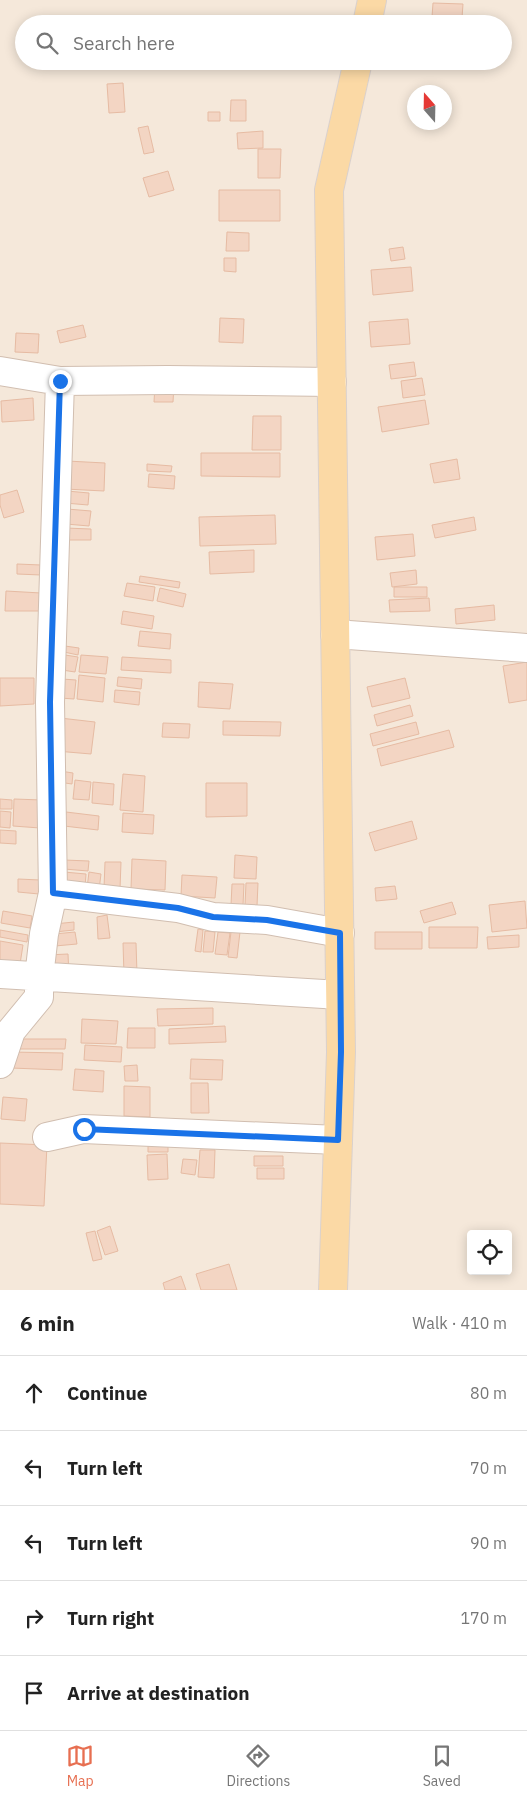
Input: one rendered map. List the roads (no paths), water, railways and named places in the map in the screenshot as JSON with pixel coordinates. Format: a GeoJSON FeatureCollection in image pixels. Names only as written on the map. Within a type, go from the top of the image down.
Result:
{"type":"FeatureCollection","features":[{"type":"Feature","properties":{"kind":"main road"},"geometry":{"type":"LineString","coordinates":[[369,15],[372,0]]}},
{"type":"Feature","properties":{"kind":"main road"},"geometry":{"type":"LineString","coordinates":[[333,1290],[341,1052],[329,190],[356,70]]}},
{"type":"Feature","properties":{"kind":"street"},"geometry":{"type":"LineString","coordinates":[[0,372],[60,381],[332,382]]}},
{"type":"Feature","properties":{"kind":"street"},"geometry":{"type":"LineString","coordinates":[[0,1064],[11,1031],[40,997],[39,977],[44,934],[53,893],[50,702],[60,381]]}},
{"type":"Feature","properties":{"kind":"street"},"geometry":{"type":"LineString","coordinates":[[335,634],[527,648]]}},
{"type":"Feature","properties":{"kind":"street"},"geometry":{"type":"LineString","coordinates":[[53,893],[178,908],[213,917],[267,920],[340,933]]}},
{"type":"Feature","properties":{"kind":"street"},"geometry":{"type":"LineString","coordinates":[[0,974],[340,995]]}},
{"type":"Feature","properties":{"kind":"street"},"geometry":{"type":"LineString","coordinates":[[47,1137],[84,1129],[338,1140]]}}]}
